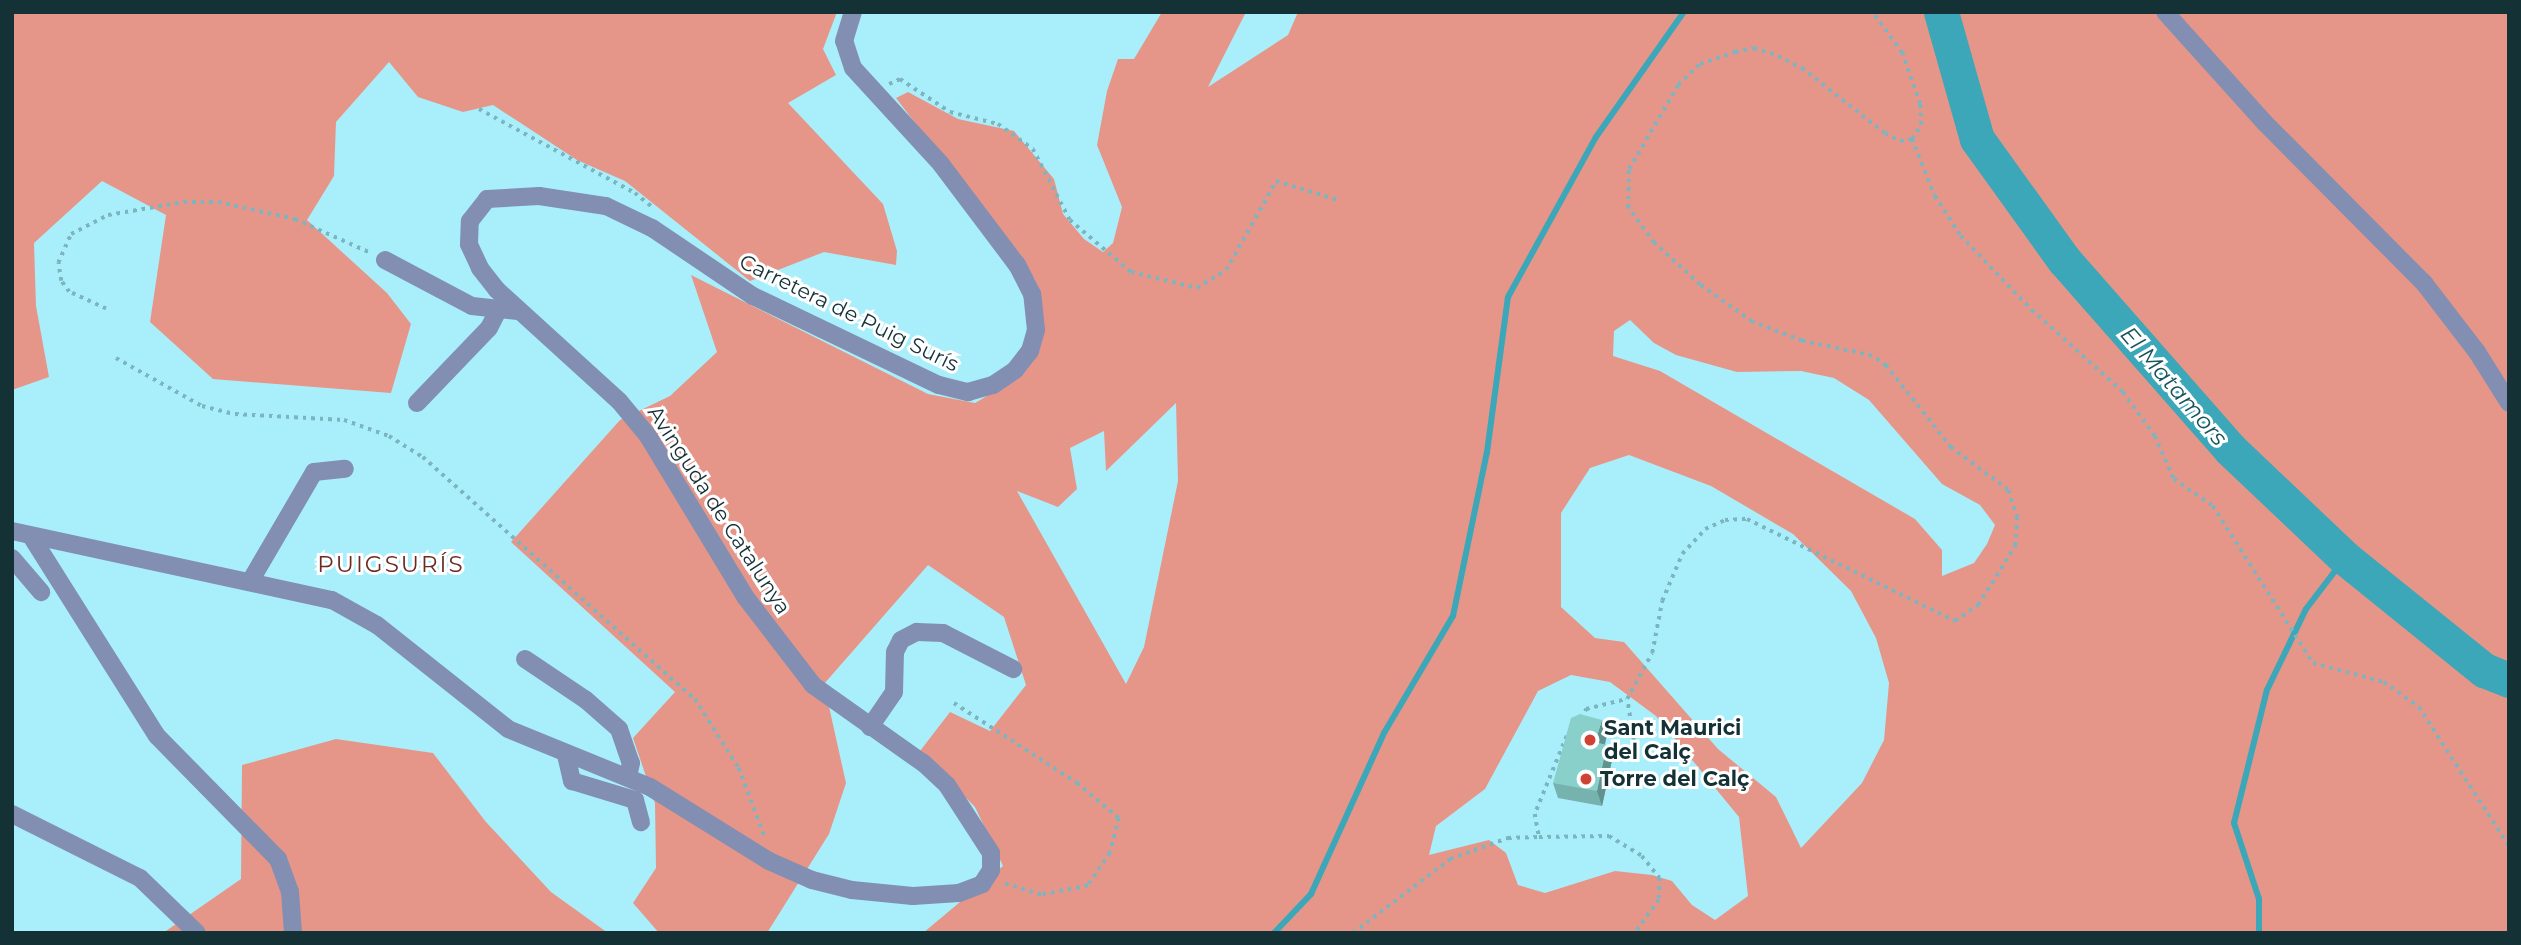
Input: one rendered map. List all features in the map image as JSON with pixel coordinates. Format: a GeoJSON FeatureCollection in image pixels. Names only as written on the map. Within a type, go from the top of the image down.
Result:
{"type":"FeatureCollection","features":[{"type":"Feature","properties":{"kind":"street","name":"Carretera de Puig Surís"},"geometry":{"type":"LineString","coordinates":[[500,196],[564,199],[619,210],[652,228],[722,278],[790,315],[939,384],[981,390],[1015,370],[1030,351],[1037,318],[1032,294],[974,206],[853,68],[845,50],[845,31],[853,12]]}},
{"type":"Feature","properties":{"kind":"street"},"geometry":{"type":"LineString","coordinates":[[2165,12],[2265,123],[2424,284],[2477,352],[2509,403]]}},
{"type":"Feature","properties":{"kind":"street","name":"Avinguda de Catalunya"},"geometry":{"type":"LineString","coordinates":[[500,196],[480,204],[470,221],[469,243],[480,268],[518,311],[632,416],[765,624],[813,685],[923,763],[947,786],[991,853],[987,878]]}},
{"type":"Feature","properties":{"kind":"street"},"geometry":{"type":"LineString","coordinates":[[385,260],[450,296],[498,310],[518,311]]}},
{"type":"Feature","properties":{"kind":"street"},"geometry":{"type":"LineString","coordinates":[[417,403],[489,328],[498,310]]}},
{"type":"Feature","properties":{"kind":"street"},"geometry":{"type":"LineString","coordinates":[[251,580],[314,471],[345,469]]}},
{"type":"Feature","properties":{"kind":"street"},"geometry":{"type":"LineString","coordinates":[[12,531],[315,593],[363,615],[489,717],[566,755],[628,777],[769,861],[833,886],[884,894],[959,893],[972,890],[987,878]]}},
{"type":"Feature","properties":{"kind":"street"},"geometry":{"type":"LineString","coordinates":[[31,536],[157,736],[278,859],[290,892],[293,933]]}},
{"type":"Feature","properties":{"kind":"street"},"geometry":{"type":"LineString","coordinates":[[12,558],[41,592]]}},
{"type":"Feature","properties":{"kind":"street"},"geometry":{"type":"LineString","coordinates":[[870,727],[894,692],[895,652],[901,640],[917,632],[943,633],[1013,669]]}},
{"type":"Feature","properties":{"kind":"street"},"geometry":{"type":"LineString","coordinates":[[525,659],[586,700],[619,729],[631,763],[628,777]]}},
{"type":"Feature","properties":{"kind":"street"},"geometry":{"type":"LineString","coordinates":[[566,755],[572,781],[635,800],[641,822]]}},
{"type":"Feature","properties":{"kind":"street"},"geometry":{"type":"LineString","coordinates":[[12,814],[141,878],[197,933]]}},
{"type":"Feature","properties":{"kind":"path"},"geometry":{"type":"LineString","coordinates":[[1635,750],[1627,699],[1653,653],[1662,601],[1682,554],[1705,529],[1725,520],[1747,519],[1955,621],[1978,606],[2015,546],[2017,518],[2008,490],[1951,447],[1886,366],[1872,356],[1802,341],[1752,322],[1700,285],[1654,243],[1628,208],[1629,169],[1678,85],[1700,64],[1735,52],[1754,48],[1778,56],[1802,68],[1885,133],[1900,141],[1912,139],[1921,125],[1920,104],[1902,53],[1872,12]]}},
{"type":"Feature","properties":{"kind":"path"},"geometry":{"type":"LineString","coordinates":[[874,90],[900,79],[950,112],[998,124],[1033,149],[1070,220],[1131,272],[1197,288],[1226,270],[1276,181],[1338,200]]}},
{"type":"Feature","properties":{"kind":"path"},"geometry":{"type":"LineString","coordinates":[[479,109],[635,192],[655,209]]}},
{"type":"Feature","properties":{"kind":"path"},"geometry":{"type":"LineString","coordinates":[[1912,139],[1935,196],[1961,236],[2032,310],[2123,392],[2155,436],[2174,479],[2213,506],[2313,663],[2384,682],[2419,707],[2509,846]]}},
{"type":"Feature","properties":{"kind":"path"},"geometry":{"type":"LineString","coordinates":[[106,309],[69,292],[61,281],[58,263],[65,243],[81,227],[134,209],[204,201],[246,206],[321,228],[385,260]]}},
{"type":"Feature","properties":{"kind":"path"},"geometry":{"type":"LineString","coordinates":[[116,358],[176,395],[210,409],[344,420],[389,436],[423,457],[695,699],[728,747],[750,791],[769,861]]}},
{"type":"Feature","properties":{"kind":"path"},"geometry":{"type":"LineString","coordinates":[[1539,837],[1535,814],[1560,746],[1586,709],[1627,699]]}},
{"type":"Feature","properties":{"kind":"path"},"geometry":{"type":"LineString","coordinates":[[954,703],[1077,783],[1119,818],[1110,853],[1088,886],[1041,895],[987,878]]}},
{"type":"Feature","properties":{"kind":"path"},"geometry":{"type":"LineString","coordinates":[[1353,933],[1398,894],[1450,859],[1507,838],[1609,836],[1642,856],[1660,878],[1659,900],[1635,933]]}},
{"type":"Feature","properties":{"kind":"shaded area"},"geometry":{"type":"Polygon","coordinates":[[[12,12],[837,12],[823,49],[836,75],[788,103],[883,204],[897,251],[896,265],[824,252],[750,281],[625,181],[577,160],[493,105],[463,112],[418,97],[389,62],[336,122],[334,176],[307,220],[387,293],[411,324],[391,393],[213,379],[150,322],[166,215],[102,181],[34,243],[36,306],[49,377],[12,390],[12,12]]]}},
{"type":"Feature","properties":{"kind":"shaded area"},"geometry":{"type":"Polygon","coordinates":[[[1162,12],[1246,12],[1208,87],[1288,35],[1298,12],[2509,12],[2509,933],[923,933],[1003,866],[975,807],[920,751],[950,712],[990,731],[1026,685],[1004,617],[928,565],[824,684],[846,783],[829,834],[767,933],[659,933],[633,903],[656,868],[655,803],[633,738],[675,692],[511,542],[620,420],[670,396],[717,352],[691,275],[928,394],[975,403],[1014,380],[1041,338],[1035,280],[896,98],[908,92],[958,119],[1014,131],[1054,179],[1063,214],[1084,239],[1103,252],[1113,243],[1122,207],[1097,145],[1107,91],[1118,59],[1134,59],[1162,12]],[[1630,320],[1614,331],[1613,356],[1660,371],[1915,519],[1942,550],[1942,576],[1974,563],[1987,544],[1995,525],[1980,505],[1942,484],[1869,400],[1834,378],[1801,371],[1737,372],[1676,355],[1654,343],[1630,320]],[[1176,403],[1106,471],[1104,431],[1070,448],[1077,489],[1058,507],[1017,491],[1126,684],[1144,647],[1178,481],[1176,403]],[[1629,455],[1590,468],[1561,513],[1561,607],[1595,638],[1624,642],[1718,749],[1776,797],[1801,848],[1862,783],[1884,740],[1889,683],[1876,638],[1851,591],[1793,534],[1711,486],[1629,455]],[[1571,675],[1538,691],[1485,789],[1436,826],[1429,855],[1489,840],[1506,853],[1518,885],[1545,893],[1615,871],[1652,875],[1672,881],[1692,905],[1715,920],[1748,896],[1739,817],[1656,716],[1610,682],[1571,675]]]}},
{"type":"Feature","properties":{"kind":"shaded area"},"geometry":{"type":"Polygon","coordinates":[[[336,739],[433,753],[486,822],[551,892],[608,933],[163,933],[241,879],[242,765],[336,739]]]}},
{"type":"Feature","properties":{"kind":"building"},"geometry":{"type":"Polygon","coordinates":[[[1580,714],[1602,720],[1595,742],[1607,745],[1597,791],[1553,783],[1571,718],[1580,714]]]}},
{"type":"Feature","properties":{"kind":"waterway"},"geometry":{"type":"LineString","coordinates":[[1274,933],[1311,894],[1384,733],[1453,616],[1487,452],[1508,297],[1596,137],[1684,12]]}},
{"type":"Feature","properties":{"kind":"waterway","name":"El Matamors"},"geometry":{"type":"LineString","coordinates":[[1941,12],[1977,139],[2064,260],[2230,449],[2345,558],[2484,670],[2509,680]]}},
{"type":"Feature","properties":{"kind":"waterway"},"geometry":{"type":"LineString","coordinates":[[2259,933],[2259,899],[2234,823],[2267,690],[2306,609],[2345,558]]}},
{"type":"Feature","properties":{"kind":"place","name":"Sant Maurici del Calç"},"geometry":{"type":"Point","coordinates":[1590,740]}},
{"type":"Feature","properties":{"kind":"place","name":"Torre del Calç"},"geometry":{"type":"Point","coordinates":[1586,779]}},
{"type":"Feature","properties":{"kind":"district","name":"PUIGSURÍS"},"geometry":{"type":"Point","coordinates":[391,564]}}]}
